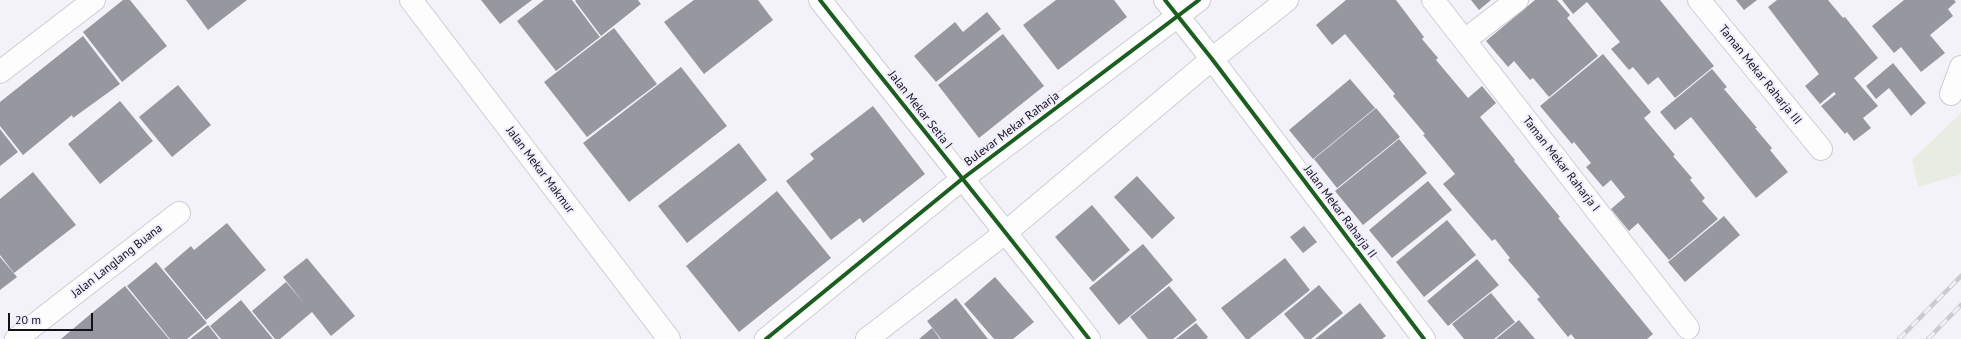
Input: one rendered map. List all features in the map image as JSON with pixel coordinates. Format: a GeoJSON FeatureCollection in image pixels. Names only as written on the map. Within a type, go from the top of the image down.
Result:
{"type":"FeatureCollection","features":[{"type":"Feature","properties":{"kind":"street"},"geometry":{"type":"LineString","coordinates":[[0,72],[94,0]]}},
{"type":"Feature","properties":{"kind":"street","name":"Jalan Mekar Makmur"},"geometry":{"type":"LineString","coordinates":[[411,0],[669,339]]}},
{"type":"Feature","properties":{"kind":"street","name":"Jalan Mekar Setia I"},"geometry":{"type":"LineString","coordinates":[[820,0],[1029,261],[1089,339]]}},
{"type":"Feature","properties":{"kind":"street","name":"Bulevar Mekar Raharja"},"geometry":{"type":"LineString","coordinates":[[766,339],[1171,8],[1199,0]]}},
{"type":"Feature","properties":{"kind":"street"},"geometry":{"type":"LineString","coordinates":[[867,339],[1005,232],[1212,59],[1287,0]]}},
{"type":"Feature","properties":{"kind":"street","name":"Taman Mekar Raharja I"},"geometry":{"type":"LineString","coordinates":[[1433,0],[1688,328]]}},
{"type":"Feature","properties":{"kind":"street"},"geometry":{"type":"LineString","coordinates":[[1465,40],[1517,0]]}},
{"type":"Feature","properties":{"kind":"street","name":"Taman Mekar Raharja III"},"geometry":{"type":"LineString","coordinates":[[1699,0],[1821,149]]}},
{"type":"Feature","properties":{"kind":"street","name":"Jalan Mekar Raharja II"},"geometry":{"type":"LineString","coordinates":[[1171,8],[1212,59],[1424,339]]}},
{"type":"Feature","properties":{"kind":"street"},"geometry":{"type":"LineString","coordinates":[[1951,94],[1961,67]]}},
{"type":"Feature","properties":{"kind":"street","name":"Jalan Langlang Buana"},"geometry":{"type":"LineString","coordinates":[[16,339],[180,212]]}},
{"type":"Feature","properties":{"kind":"shaded area"},"geometry":{"type":"Polygon","coordinates":[[[1961,113],[1961,172],[1959,175],[1918,187],[1912,160],[1961,113]]]}},
{"type":"Feature","properties":{"kind":"building"},"geometry":{"type":"Polygon","coordinates":[[[123,0],[130,0],[167,46],[122,82],[83,32],[123,0]]]}},
{"type":"Feature","properties":{"kind":"building"},"geometry":{"type":"Polygon","coordinates":[[[186,0],[247,0],[208,30],[186,0]]]}},
{"type":"Feature","properties":{"kind":"building"},"geometry":{"type":"Polygon","coordinates":[[[481,0],[532,0],[500,24],[481,0]]]}},
{"type":"Feature","properties":{"kind":"building"},"geometry":{"type":"Polygon","coordinates":[[[544,0],[572,0],[600,37],[556,71],[517,21],[544,0]]]}},
{"type":"Feature","properties":{"kind":"building"},"geometry":{"type":"Polygon","coordinates":[[[638,0],[641,4],[601,36],[575,1],[638,0]]]}},
{"type":"Feature","properties":{"kind":"building"},"geometry":{"type":"Polygon","coordinates":[[[694,0],[758,0],[773,20],[704,74],[664,22],[694,0]]]}},
{"type":"Feature","properties":{"kind":"building"},"geometry":{"type":"Polygon","coordinates":[[[1056,0],[1114,0],[1127,17],[1058,70],[1023,25],[1056,0]]]}},
{"type":"Feature","properties":{"kind":"building"},"geometry":{"type":"Polygon","coordinates":[[[1346,0],[1396,0],[1424,37],[1422,39],[1438,58],[1436,60],[1468,98],[1482,86],[1496,103],[1480,117],[1560,217],[1558,218],[1653,334],[1647,339],[1575,339],[1571,334],[1568,337],[1537,299],[1540,297],[1508,260],[1510,258],[1495,239],[1492,241],[1443,184],[1455,174],[1423,135],[1425,134],[1393,96],[1395,94],[1345,34],[1332,45],[1316,25],[1346,0]]]}},
{"type":"Feature","properties":{"kind":"building"},"geometry":{"type":"Polygon","coordinates":[[[1471,0],[1491,0],[1479,10],[1471,0]]]}},
{"type":"Feature","properties":{"kind":"building"},"geometry":{"type":"Polygon","coordinates":[[[1535,0],[1557,0],[1570,15],[1567,18],[1598,56],[1549,97],[1533,78],[1530,80],[1514,61],[1508,67],[1486,41],[1535,0]]]}},
{"type":"Feature","properties":{"kind":"building"},"geometry":{"type":"Polygon","coordinates":[[[1562,0],[1660,0],[1714,66],[1675,98],[1658,77],[1648,85],[1633,67],[1629,70],[1611,49],[1620,42],[1587,2],[1573,14],[1562,0]]]}},
{"type":"Feature","properties":{"kind":"building"},"geometry":{"type":"Polygon","coordinates":[[[1736,0],[1757,0],[1744,10],[1736,0]]]}},
{"type":"Feature","properties":{"kind":"building"},"geometry":{"type":"Polygon","coordinates":[[[1777,0],[1828,0],[1843,18],[1845,17],[1878,58],[1854,78],[1878,106],[1863,118],[1871,128],[1854,141],[1847,132],[1845,134],[1821,106],[1836,94],[1834,92],[1820,104],[1805,86],[1819,74],[1768,7],[1777,0]]]}},
{"type":"Feature","properties":{"kind":"building"},"geometry":{"type":"Polygon","coordinates":[[[1904,0],[1954,0],[1956,2],[1948,9],[1953,16],[1930,35],[1945,53],[1921,72],[1901,47],[1894,53],[1872,26],[1904,0]]]}},
{"type":"Feature","properties":{"kind":"building"},"geometry":{"type":"Polygon","coordinates":[[[987,12],[1001,29],[936,82],[914,56],[955,22],[963,32],[987,12]]]}},
{"type":"Feature","properties":{"kind":"building"},"geometry":{"type":"Polygon","coordinates":[[[614,28],[657,84],[587,137],[544,82],[614,28]]]}},
{"type":"Feature","properties":{"kind":"building"},"geometry":{"type":"Polygon","coordinates":[[[1003,34],[1044,86],[979,138],[938,85],[1003,34]]]}},
{"type":"Feature","properties":{"kind":"building"},"geometry":{"type":"Polygon","coordinates":[[[83,36],[120,84],[73,118],[72,115],[23,155],[0,126],[0,102],[83,36]]]}},
{"type":"Feature","properties":{"kind":"building"},"geometry":{"type":"Polygon","coordinates":[[[1603,54],[1651,112],[1644,118],[1692,178],[1690,180],[1705,198],[1702,201],[1718,219],[1669,260],[1638,223],[1629,231],[1611,209],[1625,197],[1611,180],[1603,187],[1586,167],[1591,163],[1574,142],[1572,144],[1540,106],[1603,54]]]}},
{"type":"Feature","properties":{"kind":"building"},"geometry":{"type":"Polygon","coordinates":[[[1893,63],[1926,103],[1911,116],[1889,88],[1876,99],[1866,86],[1893,63]]]}},
{"type":"Feature","properties":{"kind":"building"},"geometry":{"type":"Polygon","coordinates":[[[681,67],[727,126],[629,202],[583,143],[681,67]]]}},
{"type":"Feature","properties":{"kind":"building"},"geometry":{"type":"Polygon","coordinates":[[[1712,69],[1727,87],[1724,89],[1757,128],[1755,128],[1772,148],[1770,150],[1788,172],[1756,198],[1691,117],[1675,130],[1660,112],[1712,69]]]}},
{"type":"Feature","properties":{"kind":"building"},"geometry":{"type":"Polygon","coordinates":[[[1350,79],[1375,108],[1313,159],[1289,130],[1350,79]]]}},
{"type":"Feature","properties":{"kind":"building"},"geometry":{"type":"Polygon","coordinates":[[[178,85],[211,125],[172,157],[139,117],[178,85]]]}},
{"type":"Feature","properties":{"kind":"building"},"geometry":{"type":"Polygon","coordinates":[[[120,101],[153,141],[100,184],[68,144],[120,101]]]}},
{"type":"Feature","properties":{"kind":"building"},"geometry":{"type":"Polygon","coordinates":[[[873,106],[925,174],[863,223],[860,218],[831,240],[786,181],[814,159],[810,154],[873,106]]]}},
{"type":"Feature","properties":{"kind":"building"},"geometry":{"type":"Polygon","coordinates":[[[1376,108],[1400,137],[1337,188],[1314,159],[1376,108]]]}},
{"type":"Feature","properties":{"kind":"building"},"geometry":{"type":"Polygon","coordinates":[[[0,129],[18,152],[0,166],[0,129]]]}},
{"type":"Feature","properties":{"kind":"building"},"geometry":{"type":"Polygon","coordinates":[[[1399,139],[1427,173],[1363,225],[1335,191],[1399,139]]]}},
{"type":"Feature","properties":{"kind":"building"},"geometry":{"type":"Polygon","coordinates":[[[739,143],[767,180],[687,243],[658,206],[739,143]]]}},
{"type":"Feature","properties":{"kind":"building"},"geometry":{"type":"Polygon","coordinates":[[[33,172],[76,225],[14,273],[0,255],[0,199],[33,172]]]}},
{"type":"Feature","properties":{"kind":"building"},"geometry":{"type":"Polygon","coordinates":[[[1137,176],[1175,218],[1152,239],[1114,197],[1137,176]]]}},
{"type":"Feature","properties":{"kind":"building"},"geometry":{"type":"Polygon","coordinates":[[[1428,181],[1452,210],[1392,258],[1369,230],[1428,181]]]}},
{"type":"Feature","properties":{"kind":"building"},"geometry":{"type":"Polygon","coordinates":[[[777,191],[831,258],[739,332],[686,266],[777,191]]]}},
{"type":"Feature","properties":{"kind":"building"},"geometry":{"type":"Polygon","coordinates":[[[1092,205],[1130,250],[1093,282],[1055,237],[1092,205]]]}},
{"type":"Feature","properties":{"kind":"building"},"geometry":{"type":"Polygon","coordinates":[[[1724,216],[1740,235],[1685,282],[1668,262],[1724,216]]]}},
{"type":"Feature","properties":{"kind":"building"},"geometry":{"type":"Polygon","coordinates":[[[1447,220],[1476,255],[1424,297],[1396,262],[1447,220]]]}},
{"type":"Feature","properties":{"kind":"building"},"geometry":{"type":"Polygon","coordinates":[[[227,223],[266,270],[206,320],[164,269],[191,246],[194,250],[227,223]]]}},
{"type":"Feature","properties":{"kind":"building"},"geometry":{"type":"Polygon","coordinates":[[[1304,226],[1317,242],[1303,253],[1290,237],[1304,226]]]}},
{"type":"Feature","properties":{"kind":"building"},"geometry":{"type":"Polygon","coordinates":[[[1143,244],[1173,280],[1119,325],[1089,288],[1143,244]]]}},
{"type":"Feature","properties":{"kind":"building"},"geometry":{"type":"Polygon","coordinates":[[[0,257],[17,277],[0,290],[0,257]]]}},
{"type":"Feature","properties":{"kind":"building"},"geometry":{"type":"Polygon","coordinates":[[[307,258],[355,316],[331,336],[312,312],[280,339],[275,339],[252,311],[286,282],[304,303],[283,277],[307,258]]]}},
{"type":"Feature","properties":{"kind":"building"},"geometry":{"type":"Polygon","coordinates":[[[1285,258],[1310,290],[1249,339],[1246,339],[1221,308],[1285,258]]]}},
{"type":"Feature","properties":{"kind":"building"},"geometry":{"type":"Polygon","coordinates":[[[1477,259],[1499,285],[1448,326],[1427,301],[1477,259]]]}},
{"type":"Feature","properties":{"kind":"building"},"geometry":{"type":"Polygon","coordinates":[[[156,262],[207,323],[187,339],[170,339],[127,286],[156,262]]]}},
{"type":"Feature","properties":{"kind":"building"},"geometry":{"type":"Polygon","coordinates":[[[995,277],[1034,322],[1013,339],[994,339],[964,304],[995,277]]]}},
{"type":"Feature","properties":{"kind":"building"},"geometry":{"type":"Polygon","coordinates":[[[1319,285],[1343,313],[1311,339],[1305,339],[1284,314],[1319,285]]]}},
{"type":"Feature","properties":{"kind":"building"},"geometry":{"type":"Polygon","coordinates":[[[125,286],[169,339],[61,339],[93,312],[125,286]]]}},
{"type":"Feature","properties":{"kind":"building"},"geometry":{"type":"Polygon","coordinates":[[[1169,286],[1197,320],[1173,339],[1148,339],[1130,317],[1169,286]]]}},
{"type":"Feature","properties":{"kind":"building"},"geometry":{"type":"Polygon","coordinates":[[[1491,293],[1515,322],[1494,339],[1464,339],[1452,324],[1491,293]]]}},
{"type":"Feature","properties":{"kind":"building"},"geometry":{"type":"Polygon","coordinates":[[[956,298],[988,339],[941,339],[927,321],[956,298]]]}},
{"type":"Feature","properties":{"kind":"building"},"geometry":{"type":"Polygon","coordinates":[[[241,300],[273,339],[221,339],[210,326],[241,300]]]}},
{"type":"Feature","properties":{"kind":"building"},"geometry":{"type":"Polygon","coordinates":[[[1360,303],[1386,336],[1382,339],[1315,339],[1360,303]]]}},
{"type":"Feature","properties":{"kind":"building"},"geometry":{"type":"Polygon","coordinates":[[[1519,320],[1535,339],[1496,339],[1519,320]]]}},
{"type":"Feature","properties":{"kind":"building"},"geometry":{"type":"Polygon","coordinates":[[[1196,323],[1208,337],[1206,339],[1176,339],[1196,323]]]}},
{"type":"Feature","properties":{"kind":"building"},"geometry":{"type":"Polygon","coordinates":[[[208,325],[219,339],[190,339],[208,325]]]}},
{"type":"Feature","properties":{"kind":"building"},"geometry":{"type":"Polygon","coordinates":[[[932,328],[940,339],[919,339],[932,328]]]}},
{"type":"Feature","properties":{"kind":"railway"},"geometry":{"type":"LineString","coordinates":[[1899,339],[1961,276]]}},
{"type":"Feature","properties":{"kind":"railway"},"geometry":{"type":"LineString","coordinates":[[1928,339],[1961,305]]}},
{"type":"Feature","properties":{"kind":"cycle path"},"geometry":{"type":"LineString","coordinates":[[820,0],[1089,339]]}},
{"type":"Feature","properties":{"kind":"cycle path"},"geometry":{"type":"LineString","coordinates":[[1165,0],[1212,59],[1424,339]]}},
{"type":"Feature","properties":{"kind":"cycle path"},"geometry":{"type":"LineString","coordinates":[[766,339],[962,179],[1199,0]]}}]}
